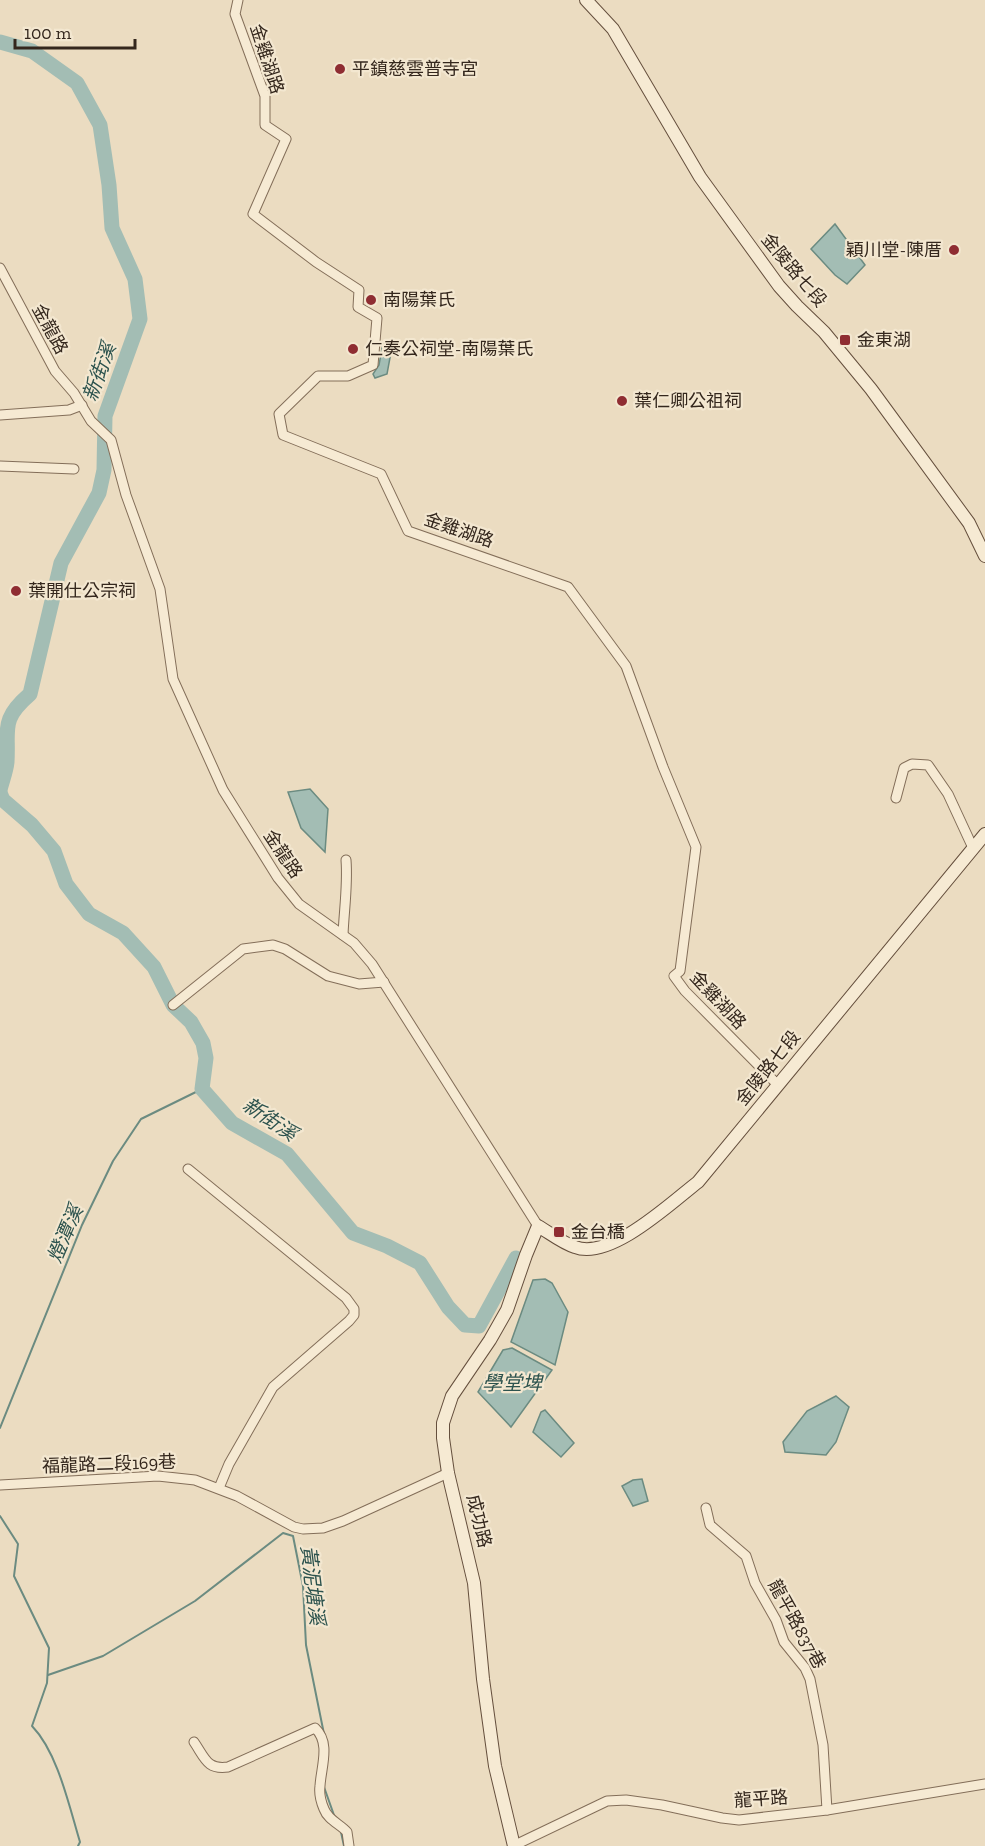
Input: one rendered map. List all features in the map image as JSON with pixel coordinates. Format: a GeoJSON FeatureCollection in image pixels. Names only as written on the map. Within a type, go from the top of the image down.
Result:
{"type":"FeatureCollection","features":[{"type":"Feature","properties":{"kind":"street","name":"金雞湖路"},"geometry":{"type":"LineString","coordinates":[[238,0],[235,14],[264,96],[265,125],[286,139],[252,214],[316,262],[359,290],[358,307],[377,318],[373,365],[348,376],[318,376],[279,414],[283,435],[381,474],[408,531],[568,587],[626,666],[696,847],[680,970],[674,976],[685,991],[778,1085]]}},
{"type":"Feature","properties":{"kind":"street","name":"金陵路七段"},"geometry":{"type":"LineString","coordinates":[[586,0],[613,29],[705,185],[779,286],[824,332],[871,390],[969,523],[985,556]]}},
{"type":"Feature","properties":{"kind":"street","name":"金龍路"},"geometry":{"type":"LineString","coordinates":[[0,268],[55,371],[82,405],[91,421],[111,440],[126,495],[160,589],[172,679],[223,789],[258,848],[299,904],[354,943],[372,964],[538,1226]]}},
{"type":"Feature","properties":{"kind":"street"},"geometry":{"type":"LineString","coordinates":[[0,415],[69,410],[82,405]]}},
{"type":"Feature","properties":{"kind":"street"},"geometry":{"type":"LineString","coordinates":[[0,466],[74,469]]}},
{"type":"Feature","properties":{"kind":"street"},"geometry":{"type":"LineString","coordinates":[[896,798],[904,768],[912,764],[928,765],[948,794],[973,848]]}},
{"type":"Feature","properties":{"kind":"street","name":"金陵路七段"},"geometry":{"type":"LineString","coordinates":[[538,1226],[576,1248],[604,1246],[618,1241],[650,1221],[698,1182],[985,834]]}},
{"type":"Feature","properties":{"kind":"street"},"geometry":{"type":"LineString","coordinates":[[343,935],[344,902],[348,883],[346,860]]}},
{"type":"Feature","properties":{"kind":"street"},"geometry":{"type":"LineString","coordinates":[[173,1005],[243,949],[273,945],[285,949],[328,976],[359,984],[384,982]]}},
{"type":"Feature","properties":{"kind":"street"},"geometry":{"type":"LineString","coordinates":[[188,1169],[346,1298],[354,1309],[354,1315],[349,1321],[273,1387],[229,1464],[219,1488]]}},
{"type":"Feature","properties":{"kind":"street","name":"成功路"},"geometry":{"type":"LineString","coordinates":[[514,1846],[494,1755],[483,1679],[474,1583],[448,1473],[443,1423],[446,1409],[462,1380],[490,1340],[507,1310],[538,1226]]}},
{"type":"Feature","properties":{"kind":"street","name":"福龍路二段169巷"},"geometry":{"type":"LineString","coordinates":[[0,1485],[158,1476],[195,1480],[237,1496],[294,1527],[303,1529],[323,1528],[343,1521],[448,1473]]}},
{"type":"Feature","properties":{"kind":"street","name":"龍平路837巷"},"geometry":{"type":"LineString","coordinates":[[706,1508],[710,1525],[746,1556],[755,1583],[777,1620],[784,1642],[805,1668],[810,1679],[823,1745],[827,1810]]}},
{"type":"Feature","properties":{"kind":"street"},"geometry":{"type":"LineString","coordinates":[[194,1742],[208,1763],[214,1768],[220,1768],[228,1767],[315,1728],[319,1731],[325,1760],[320,1785],[325,1813],[347,1832],[349,1846]]}},
{"type":"Feature","properties":{"kind":"street","name":"龍平路"},"geometry":{"type":"LineString","coordinates":[[514,1846],[607,1801],[626,1800],[662,1805],[739,1820],[827,1810],[985,1784]]}},
{"type":"Feature","properties":{"kind":"water"},"geometry":{"type":"Polygon","coordinates":[[[835,224],[865,265],[847,284],[835,275],[811,249],[835,224]]]}},
{"type":"Feature","properties":{"kind":"water"},"geometry":{"type":"Polygon","coordinates":[[[383,343],[392,347],[387,374],[375,378],[373,374],[379,365],[383,343]]]}},
{"type":"Feature","properties":{"kind":"water"},"geometry":{"type":"Polygon","coordinates":[[[310,789],[328,809],[325,852],[301,828],[288,792],[310,789]]]}},
{"type":"Feature","properties":{"kind":"water"},"geometry":{"type":"Polygon","coordinates":[[[545,1279],[552,1283],[568,1312],[555,1365],[511,1342],[533,1280],[545,1279]]]}},
{"type":"Feature","properties":{"kind":"water","name":"學堂埤"},"geometry":{"type":"Polygon","coordinates":[[[512,1348],[552,1370],[511,1427],[478,1392],[503,1350],[512,1348]]]}},
{"type":"Feature","properties":{"kind":"water"},"geometry":{"type":"Polygon","coordinates":[[[836,1396],[849,1407],[836,1442],[826,1455],[785,1452],[783,1442],[807,1411],[836,1396]]]}},
{"type":"Feature","properties":{"kind":"water"},"geometry":{"type":"Polygon","coordinates":[[[545,1410],[574,1443],[561,1457],[533,1432],[541,1412],[545,1410]]]}},
{"type":"Feature","properties":{"kind":"water"},"geometry":{"type":"Polygon","coordinates":[[[642,1479],[648,1501],[633,1506],[622,1486],[633,1480],[642,1479]]]}},
{"type":"Feature","properties":{"kind":"waterway","name":"新街溪"},"geometry":{"type":"LineString","coordinates":[[0,42],[32,51],[77,83],[100,125],[109,185],[112,228],[135,279],[140,319],[105,416],[104,470],[99,493],[61,563],[30,694],[20,703],[10,718],[7,732],[6,766],[0,790]]}},
{"type":"Feature","properties":{"kind":"waterway","name":"新街溪"},"geometry":{"type":"LineString","coordinates":[[0,793],[3,800],[32,825],[54,851],[66,884],[89,914],[123,933],[154,967],[173,1005],[191,1022],[203,1043],[206,1058],[202,1089],[232,1123],[287,1154],[353,1233],[387,1246],[420,1263],[448,1307],[465,1325],[479,1326],[516,1258]]}},
{"type":"Feature","properties":{"kind":"waterway","name":"燈潭溪"},"geometry":{"type":"LineString","coordinates":[[0,1428],[82,1225],[113,1161],[141,1119],[202,1089]]}},
{"type":"Feature","properties":{"kind":"waterway","name":"黃泥塘溪"},"geometry":{"type":"LineString","coordinates":[[0,1516],[18,1544],[14,1576],[49,1648],[47,1683],[32,1726],[41,1737],[56,1765],[80,1842],[78,1846]]}},
{"type":"Feature","properties":{"kind":"waterway","name":"黃泥塘溪"},"geometry":{"type":"LineString","coordinates":[[48,1675],[103,1656],[195,1601],[283,1533],[293,1536],[303,1586],[306,1645],[324,1734]]}},
{"type":"Feature","properties":{"kind":"waterway","name":"黃泥塘溪"},"geometry":{"type":"LineString","coordinates":[[324,1787],[335,1818]]}},
{"type":"Feature","properties":{"kind":"waterway","name":"黃泥塘溪"},"geometry":{"type":"LineString","coordinates":[[341,1832],[344,1846]]}},
{"type":"Feature","properties":{"kind":"place","name":"平鎮慈雲普寺宮"},"geometry":{"type":"Point","coordinates":[340,69]}},
{"type":"Feature","properties":{"kind":"place","name":"穎川堂-陳厝"},"geometry":{"type":"Point","coordinates":[954,250]}},
{"type":"Feature","properties":{"kind":"place","name":"南陽葉氏"},"geometry":{"type":"Point","coordinates":[371,300]}},
{"type":"Feature","properties":{"kind":"place","name":"金東湖"},"geometry":{"type":"Point","coordinates":[845,340]}},
{"type":"Feature","properties":{"kind":"place","name":"仁奏公祠堂-南陽葉氏"},"geometry":{"type":"Point","coordinates":[353,349]}},
{"type":"Feature","properties":{"kind":"place","name":"葉仁卿公祖祠"},"geometry":{"type":"Point","coordinates":[622,401]}},
{"type":"Feature","properties":{"kind":"place","name":"葉開仕公宗祠"},"geometry":{"type":"Point","coordinates":[16,591]}},
{"type":"Feature","properties":{"kind":"place","name":"金台橋"},"geometry":{"type":"Point","coordinates":[559,1232]}}]}
